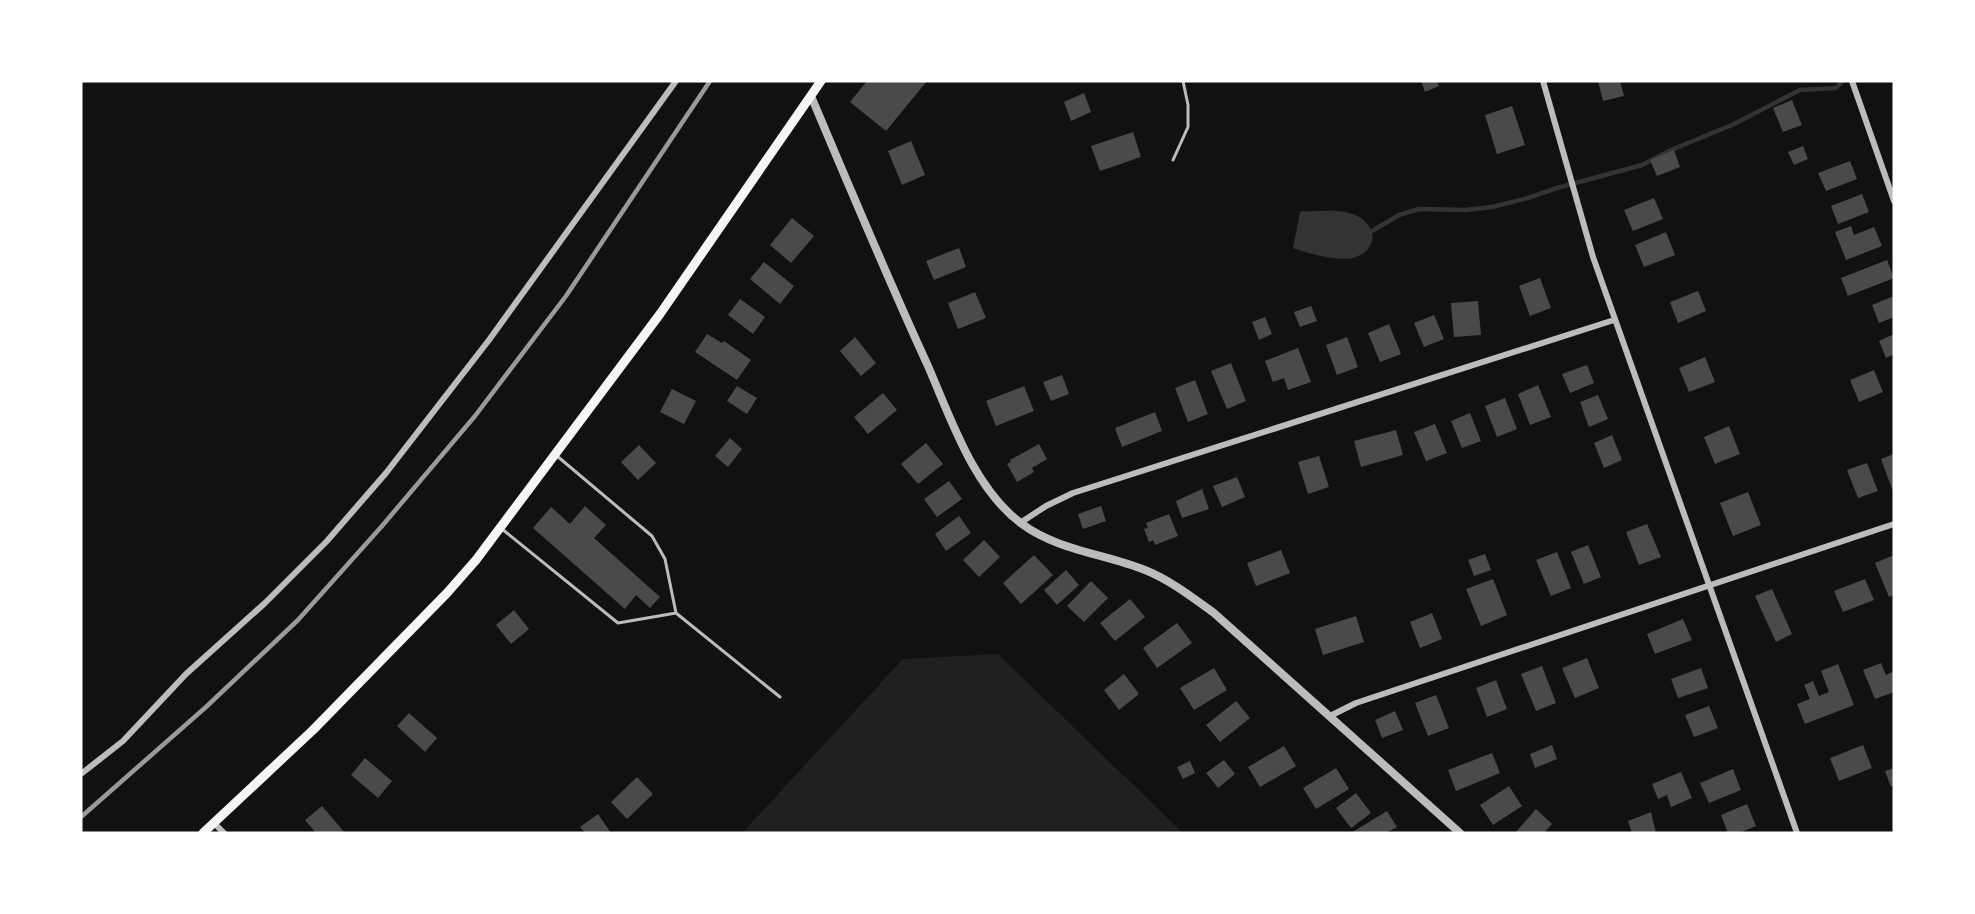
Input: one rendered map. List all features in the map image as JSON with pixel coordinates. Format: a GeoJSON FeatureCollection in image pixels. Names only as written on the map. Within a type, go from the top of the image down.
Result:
{"type":"FeatureCollection","features":[{"type":"Feature","properties":{"kind":"main road"},"geometry":{"type":"LineString","coordinates":[[203,833],[312,730],[447,593],[501,528],[660,314],[821,81]]}},
{"type":"Feature","properties":{"kind":"street"},"geometry":{"type":"LineString","coordinates":[[81,774],[123,741],[186,674],[265,603],[327,542],[386,473],[489,340],[676,81]]}},
{"type":"Feature","properties":{"kind":"street"},"geometry":{"type":"LineString","coordinates":[[1543,81],[1576,200],[1614,320],[1797,833]]}},
{"type":"Feature","properties":{"kind":"street"},"geometry":{"type":"LineString","coordinates":[[1852,81],[1894,201]]}},
{"type":"Feature","properties":{"kind":"street"},"geometry":{"type":"LineString","coordinates":[[811,96],[897,298],[970,460],[995,498],[1020,523],[1051,539],[1144,570],[1168,581],[1214,613],[1460,833]]}},
{"type":"Feature","properties":{"kind":"street"},"geometry":{"type":"LineString","coordinates":[[1020,523],[1046,506],[1073,493],[1614,320]]}},
{"type":"Feature","properties":{"kind":"street"},"geometry":{"type":"LineString","coordinates":[[1330,716],[1356,703],[1894,524]]}},
{"type":"Feature","properties":{"kind":"street"},"geometry":{"type":"LineString","coordinates":[[214,823],[224,833]]}},
{"type":"Feature","properties":{"kind":"lane"},"geometry":{"type":"LineString","coordinates":[[1173,160],[1188,128],[1188,105],[1183,81]]}},
{"type":"Feature","properties":{"kind":"lane"},"geometry":{"type":"LineString","coordinates":[[556,455],[652,536],[665,559],[676,613],[780,697]]}},
{"type":"Feature","properties":{"kind":"lane"},"geometry":{"type":"LineString","coordinates":[[501,528],[618,623],[676,613]]}},
{"type":"Feature","properties":{"kind":"shaded area"},"geometry":{"type":"Polygon","coordinates":[[[1338,211],[1358,216],[1372,233],[1370,246],[1350,259],[1324,257],[1293,248],[1300,212],[1338,211]]]}},
{"type":"Feature","properties":{"kind":"shaded area"},"geometry":{"type":"Polygon","coordinates":[[[998,654],[1183,833],[742,833],[903,659],[998,654]]]}},
{"type":"Feature","properties":{"kind":"building"},"geometry":{"type":"Polygon","coordinates":[[[867,81],[927,81],[886,131],[850,102],[867,81]]]}},
{"type":"Feature","properties":{"kind":"building"},"geometry":{"type":"Polygon","coordinates":[[[1421,81],[1437,81],[1439,86],[1425,92],[1421,81]]]}},
{"type":"Feature","properties":{"kind":"building"},"geometry":{"type":"Polygon","coordinates":[[[1598,81],[1620,81],[1624,96],[1603,101],[1598,81]]]}},
{"type":"Feature","properties":{"kind":"building"},"geometry":{"type":"Polygon","coordinates":[[[1084,93],[1091,112],[1071,121],[1064,102],[1084,93]]]}},
{"type":"Feature","properties":{"kind":"building"},"geometry":{"type":"Polygon","coordinates":[[[1792,100],[1802,125],[1783,132],[1773,108],[1792,100]]]}},
{"type":"Feature","properties":{"kind":"building"},"geometry":{"type":"Polygon","coordinates":[[[1512,106],[1525,145],[1497,154],[1485,115],[1512,106]]]}},
{"type":"Feature","properties":{"kind":"building"},"geometry":{"type":"Polygon","coordinates":[[[1133,132],[1141,157],[1100,171],[1091,146],[1133,132]]]}},
{"type":"Feature","properties":{"kind":"building"},"geometry":{"type":"Polygon","coordinates":[[[911,141],[925,175],[902,185],[888,151],[911,141]]]}},
{"type":"Feature","properties":{"kind":"building"},"geometry":{"type":"Polygon","coordinates":[[[1803,146],[1808,159],[1794,165],[1788,152],[1803,146]]]}},
{"type":"Feature","properties":{"kind":"building"},"geometry":{"type":"Polygon","coordinates":[[[1674,150],[1680,167],[1657,176],[1650,160],[1674,150]]]}},
{"type":"Feature","properties":{"kind":"building"},"geometry":{"type":"Polygon","coordinates":[[[1850,161],[1857,179],[1826,191],[1818,173],[1850,161]]]}},
{"type":"Feature","properties":{"kind":"building"},"geometry":{"type":"Polygon","coordinates":[[[1862,194],[1869,212],[1838,224],[1831,206],[1862,194]]]}},
{"type":"Feature","properties":{"kind":"building"},"geometry":{"type":"Polygon","coordinates":[[[1654,198],[1663,219],[1633,231],[1624,210],[1654,198]]]}},
{"type":"Feature","properties":{"kind":"building"},"geometry":{"type":"Polygon","coordinates":[[[792,218],[814,236],[791,263],[770,245],[792,218]]]}},
{"type":"Feature","properties":{"kind":"building"},"geometry":{"type":"Polygon","coordinates":[[[1851,226],[1854,235],[1874,227],[1882,246],[1846,260],[1835,232],[1851,226]]]}},
{"type":"Feature","properties":{"kind":"building"},"geometry":{"type":"Polygon","coordinates":[[[1666,232],[1675,255],[1644,267],[1635,245],[1666,232]]]}},
{"type":"Feature","properties":{"kind":"building"},"geometry":{"type":"Polygon","coordinates":[[[959,248],[966,267],[934,280],[926,261],[959,248]]]}},
{"type":"Feature","properties":{"kind":"building"},"geometry":{"type":"Polygon","coordinates":[[[1887,260],[1894,278],[1848,296],[1841,278],[1887,260]]]}},
{"type":"Feature","properties":{"kind":"building"},"geometry":{"type":"Polygon","coordinates":[[[764,262],[794,286],[780,304],[750,279],[764,262]]]}},
{"type":"Feature","properties":{"kind":"building"},"geometry":{"type":"Polygon","coordinates":[[[1540,278],[1551,308],[1530,316],[1519,286],[1540,278]]]}},
{"type":"Feature","properties":{"kind":"building"},"geometry":{"type":"Polygon","coordinates":[[[1698,291],[1706,311],[1678,323],[1670,302],[1698,291]]]}},
{"type":"Feature","properties":{"kind":"building"},"geometry":{"type":"Polygon","coordinates":[[[975,292],[986,318],[958,329],[948,303],[975,292]]]}},
{"type":"Feature","properties":{"kind":"building"},"geometry":{"type":"Polygon","coordinates":[[[1894,296],[1894,317],[1879,323],[1872,305],[1894,296]]]}},
{"type":"Feature","properties":{"kind":"building"},"geometry":{"type":"Polygon","coordinates":[[[740,299],[765,317],[753,334],[728,315],[740,299]]]}},
{"type":"Feature","properties":{"kind":"building"},"geometry":{"type":"Polygon","coordinates":[[[1478,301],[1481,335],[1454,337],[1451,303],[1478,301]]]}},
{"type":"Feature","properties":{"kind":"building"},"geometry":{"type":"Polygon","coordinates":[[[1311,306],[1317,321],[1300,327],[1294,312],[1311,306]]]}},
{"type":"Feature","properties":{"kind":"building"},"geometry":{"type":"Polygon","coordinates":[[[1434,315],[1444,339],[1424,347],[1414,323],[1434,315]]]}},
{"type":"Feature","properties":{"kind":"building"},"geometry":{"type":"Polygon","coordinates":[[[1265,317],[1272,334],[1259,340],[1252,322],[1265,317]]]}},
{"type":"Feature","properties":{"kind":"building"},"geometry":{"type":"Polygon","coordinates":[[[1389,324],[1401,354],[1380,362],[1368,333],[1389,324]]]}},
{"type":"Feature","properties":{"kind":"building"},"geometry":{"type":"Polygon","coordinates":[[[707,334],[722,343],[724,341],[751,360],[737,380],[695,352],[707,334]]]}},
{"type":"Feature","properties":{"kind":"building"},"geometry":{"type":"Polygon","coordinates":[[[1894,334],[1894,354],[1886,358],[1879,341],[1894,334]]]}},
{"type":"Feature","properties":{"kind":"building"},"geometry":{"type":"Polygon","coordinates":[[[855,337],[876,363],[861,376],[840,351],[855,337]]]}},
{"type":"Feature","properties":{"kind":"building"},"geometry":{"type":"Polygon","coordinates":[[[1347,337],[1358,367],[1337,375],[1326,345],[1347,337]]]}},
{"type":"Feature","properties":{"kind":"building"},"geometry":{"type":"Polygon","coordinates":[[[1298,348],[1311,382],[1288,390],[1284,378],[1273,382],[1265,361],[1298,348]]]}},
{"type":"Feature","properties":{"kind":"building"},"geometry":{"type":"Polygon","coordinates":[[[1705,357],[1715,382],[1689,392],[1679,368],[1705,357]]]}},
{"type":"Feature","properties":{"kind":"building"},"geometry":{"type":"Polygon","coordinates":[[[1231,363],[1246,401],[1227,409],[1211,371],[1231,363]]]}},
{"type":"Feature","properties":{"kind":"building"},"geometry":{"type":"Polygon","coordinates":[[[1587,365],[1594,383],[1570,393],[1562,374],[1587,365]]]}},
{"type":"Feature","properties":{"kind":"building"},"geometry":{"type":"Polygon","coordinates":[[[1874,370],[1883,392],[1859,402],[1850,380],[1874,370]]]}},
{"type":"Feature","properties":{"kind":"building"},"geometry":{"type":"Polygon","coordinates":[[[1062,375],[1069,394],[1051,401],[1043,382],[1062,375]]]}},
{"type":"Feature","properties":{"kind":"building"},"geometry":{"type":"Polygon","coordinates":[[[1195,380],[1208,414],[1188,422],[1175,388],[1195,380]]]}},
{"type":"Feature","properties":{"kind":"building"},"geometry":{"type":"Polygon","coordinates":[[[1538,385],[1551,417],[1530,425],[1518,394],[1538,385]]]}},
{"type":"Feature","properties":{"kind":"building"},"geometry":{"type":"Polygon","coordinates":[[[737,386],[757,398],[747,414],[727,401],[737,386]]]}},
{"type":"Feature","properties":{"kind":"building"},"geometry":{"type":"Polygon","coordinates":[[[1024,386],[1034,411],[996,426],[986,401],[1024,386]]]}},
{"type":"Feature","properties":{"kind":"building"},"geometry":{"type":"Polygon","coordinates":[[[672,389],[696,401],[684,424],[660,412],[672,389]]]}},
{"type":"Feature","properties":{"kind":"building"},"geometry":{"type":"Polygon","coordinates":[[[883,393],[897,410],[868,434],[854,417],[883,393]]]}},
{"type":"Feature","properties":{"kind":"building"},"geometry":{"type":"Polygon","coordinates":[[[1598,395],[1608,419],[1589,427],[1580,402],[1598,395]]]}},
{"type":"Feature","properties":{"kind":"building"},"geometry":{"type":"Polygon","coordinates":[[[1505,398],[1517,429],[1497,437],[1485,406],[1505,398]]]}},
{"type":"Feature","properties":{"kind":"building"},"geometry":{"type":"Polygon","coordinates":[[[1155,412],[1162,431],[1122,447],[1115,428],[1155,412]]]}},
{"type":"Feature","properties":{"kind":"building"},"geometry":{"type":"Polygon","coordinates":[[[1470,413],[1481,441],[1462,448],[1451,421],[1470,413]]]}},
{"type":"Feature","properties":{"kind":"building"},"geometry":{"type":"Polygon","coordinates":[[[1435,424],[1447,453],[1426,461],[1414,432],[1435,424]]]}},
{"type":"Feature","properties":{"kind":"building"},"geometry":{"type":"Polygon","coordinates":[[[1729,426],[1740,454],[1715,464],[1704,437],[1729,426]]]}},
{"type":"Feature","properties":{"kind":"building"},"geometry":{"type":"Polygon","coordinates":[[[1396,430],[1403,455],[1361,467],[1354,441],[1396,430]]]}},
{"type":"Feature","properties":{"kind":"building"},"geometry":{"type":"Polygon","coordinates":[[[1612,435],[1622,460],[1604,468],[1594,443],[1612,435]]]}},
{"type":"Feature","properties":{"kind":"building"},"geometry":{"type":"Polygon","coordinates":[[[730,438],[742,449],[728,467],[715,456],[730,438]]]}},
{"type":"Feature","properties":{"kind":"building"},"geometry":{"type":"Polygon","coordinates":[[[926,443],[943,464],[918,484],[901,464],[926,443]]]}},
{"type":"Feature","properties":{"kind":"building"},"geometry":{"type":"Polygon","coordinates":[[[1039,444],[1047,459],[1032,468],[1034,472],[1017,482],[1007,464],[1011,462],[1010,460],[1039,444]]]}},
{"type":"Feature","properties":{"kind":"building"},"geometry":{"type":"Polygon","coordinates":[[[639,445],[656,463],[638,480],[621,462],[639,445]]]}},
{"type":"Feature","properties":{"kind":"building"},"geometry":{"type":"Polygon","coordinates":[[[1894,454],[1894,489],[1892,489],[1881,459],[1894,454]]]}},
{"type":"Feature","properties":{"kind":"building"},"geometry":{"type":"Polygon","coordinates":[[[1319,456],[1329,487],[1308,494],[1298,462],[1319,456]]]}},
{"type":"Feature","properties":{"kind":"building"},"geometry":{"type":"Polygon","coordinates":[[[1867,463],[1878,491],[1858,498],[1847,470],[1867,463]]]}},
{"type":"Feature","properties":{"kind":"building"},"geometry":{"type":"Polygon","coordinates":[[[1237,477],[1245,497],[1222,507],[1213,486],[1237,477]]]}},
{"type":"Feature","properties":{"kind":"building"},"geometry":{"type":"Polygon","coordinates":[[[949,481],[962,499],[937,517],[924,499],[949,481]]]}},
{"type":"Feature","properties":{"kind":"building"},"geometry":{"type":"Polygon","coordinates":[[[1202,489],[1209,509],[1182,518],[1176,501],[1202,489]]]}},
{"type":"Feature","properties":{"kind":"building"},"geometry":{"type":"Polygon","coordinates":[[[1748,492],[1761,525],[1733,536],[1720,503],[1748,492]]]}},
{"type":"Feature","properties":{"kind":"building"},"geometry":{"type":"Polygon","coordinates":[[[585,506],[606,525],[594,538],[660,597],[650,608],[636,595],[625,609],[533,528],[551,507],[570,524],[585,506]]]}},
{"type":"Feature","properties":{"kind":"building"},"geometry":{"type":"Polygon","coordinates":[[[1101,506],[1106,521],[1083,529],[1078,514],[1101,506]]]}},
{"type":"Feature","properties":{"kind":"building"},"geometry":{"type":"Polygon","coordinates":[[[1169,514],[1178,536],[1155,545],[1153,540],[1149,542],[1144,529],[1148,528],[1146,523],[1169,514]]]}},
{"type":"Feature","properties":{"kind":"building"},"geometry":{"type":"Polygon","coordinates":[[[959,516],[971,533],[946,551],[935,534],[959,516]]]}},
{"type":"Feature","properties":{"kind":"building"},"geometry":{"type":"Polygon","coordinates":[[[1647,524],[1661,557],[1639,565],[1626,532],[1647,524]]]}},
{"type":"Feature","properties":{"kind":"building"},"geometry":{"type":"Polygon","coordinates":[[[984,540],[1000,557],[979,577],[963,560],[984,540]]]}},
{"type":"Feature","properties":{"kind":"building"},"geometry":{"type":"Polygon","coordinates":[[[1588,545],[1601,577],[1584,584],[1571,552],[1588,545]]]}},
{"type":"Feature","properties":{"kind":"building"},"geometry":{"type":"Polygon","coordinates":[[[1281,550],[1290,573],[1256,586],[1247,563],[1281,550]]]}},
{"type":"Feature","properties":{"kind":"building"},"geometry":{"type":"Polygon","coordinates":[[[1557,552],[1571,588],[1551,596],[1536,560],[1557,552]]]}},
{"type":"Feature","properties":{"kind":"building"},"geometry":{"type":"Polygon","coordinates":[[[1485,554],[1491,570],[1474,576],[1468,560],[1485,554]]]}},
{"type":"Feature","properties":{"kind":"building"},"geometry":{"type":"Polygon","coordinates":[[[1034,555],[1053,575],[1021,604],[1003,583],[1034,555]]]}},
{"type":"Feature","properties":{"kind":"building"},"geometry":{"type":"Polygon","coordinates":[[[1894,555],[1894,595],[1889,597],[1875,563],[1894,555]]]}},
{"type":"Feature","properties":{"kind":"building"},"geometry":{"type":"Polygon","coordinates":[[[1066,570],[1079,585],[1057,605],[1044,590],[1066,570]]]}},
{"type":"Feature","properties":{"kind":"building"},"geometry":{"type":"Polygon","coordinates":[[[1493,579],[1507,615],[1481,626],[1466,589],[1493,579]]]}},
{"type":"Feature","properties":{"kind":"building"},"geometry":{"type":"Polygon","coordinates":[[[1865,579],[1874,600],[1843,612],[1834,591],[1865,579]]]}},
{"type":"Feature","properties":{"kind":"building"},"geometry":{"type":"Polygon","coordinates":[[[1091,581],[1108,598],[1084,622],[1067,606],[1091,581]]]}},
{"type":"Feature","properties":{"kind":"building"},"geometry":{"type":"Polygon","coordinates":[[[1772,589],[1792,634],[1776,642],[1755,596],[1772,589]]]}},
{"type":"Feature","properties":{"kind":"building"},"geometry":{"type":"Polygon","coordinates":[[[1130,599],[1145,617],[1115,641],[1100,623],[1130,599]]]}},
{"type":"Feature","properties":{"kind":"building"},"geometry":{"type":"Polygon","coordinates":[[[514,610],[529,629],[511,644],[496,625],[514,610]]]}},
{"type":"Feature","properties":{"kind":"building"},"geometry":{"type":"Polygon","coordinates":[[[1432,613],[1442,639],[1420,648],[1410,622],[1432,613]]]}},
{"type":"Feature","properties":{"kind":"building"},"geometry":{"type":"Polygon","coordinates":[[[1356,616],[1364,642],[1323,655],[1315,629],[1356,616]]]}},
{"type":"Feature","properties":{"kind":"building"},"geometry":{"type":"Polygon","coordinates":[[[1683,619],[1692,640],[1655,654],[1647,634],[1683,619]]]}},
{"type":"Feature","properties":{"kind":"building"},"geometry":{"type":"Polygon","coordinates":[[[1177,623],[1192,643],[1157,668],[1143,648],[1177,623]]]}},
{"type":"Feature","properties":{"kind":"building"},"geometry":{"type":"Polygon","coordinates":[[[1587,658],[1599,688],[1575,698],[1562,668],[1587,658]]]}},
{"type":"Feature","properties":{"kind":"building"},"geometry":{"type":"Polygon","coordinates":[[[1881,663],[1886,675],[1894,671],[1894,692],[1875,699],[1863,670],[1881,663]]]}},
{"type":"Feature","properties":{"kind":"building"},"geometry":{"type":"Polygon","coordinates":[[[1838,664],[1854,705],[1805,724],[1797,704],[1810,699],[1804,685],[1813,681],[1819,696],[1829,692],[1821,671],[1838,664]]]}},
{"type":"Feature","properties":{"kind":"building"},"geometry":{"type":"Polygon","coordinates":[[[1542,666],[1556,703],[1536,711],[1521,674],[1542,666]]]}},
{"type":"Feature","properties":{"kind":"building"},"geometry":{"type":"Polygon","coordinates":[[[1214,668],[1227,690],[1194,710],[1180,688],[1214,668]]]}},
{"type":"Feature","properties":{"kind":"building"},"geometry":{"type":"Polygon","coordinates":[[[1701,668],[1708,688],[1678,698],[1671,679],[1701,668]]]}},
{"type":"Feature","properties":{"kind":"building"},"geometry":{"type":"Polygon","coordinates":[[[1124,674],[1139,694],[1119,710],[1104,690],[1124,674]]]}},
{"type":"Feature","properties":{"kind":"building"},"geometry":{"type":"Polygon","coordinates":[[[1496,680],[1507,709],[1487,717],[1476,688],[1496,680]]]}},
{"type":"Feature","properties":{"kind":"building"},"geometry":{"type":"Polygon","coordinates":[[[1436,695],[1449,728],[1428,736],[1415,703],[1436,695]]]}},
{"type":"Feature","properties":{"kind":"building"},"geometry":{"type":"Polygon","coordinates":[[[1236,701],[1250,718],[1220,742],[1206,725],[1236,701]]]}},
{"type":"Feature","properties":{"kind":"building"},"geometry":{"type":"Polygon","coordinates":[[[1709,706],[1718,728],[1694,737],[1685,715],[1709,706]]]}},
{"type":"Feature","properties":{"kind":"building"},"geometry":{"type":"Polygon","coordinates":[[[1395,711],[1403,730],[1382,738],[1375,720],[1395,711]]]}},
{"type":"Feature","properties":{"kind":"building"},"geometry":{"type":"Polygon","coordinates":[[[409,713],[437,738],[425,752],[397,726],[409,713]]]}},
{"type":"Feature","properties":{"kind":"building"},"geometry":{"type":"Polygon","coordinates":[[[1552,745],[1557,759],[1535,768],[1530,754],[1552,745]]]}},
{"type":"Feature","properties":{"kind":"building"},"geometry":{"type":"Polygon","coordinates":[[[1863,745],[1872,768],[1839,781],[1830,758],[1863,745]]]}},
{"type":"Feature","properties":{"kind":"building"},"geometry":{"type":"Polygon","coordinates":[[[1284,746],[1296,766],[1260,787],[1248,767],[1284,746]]]}},
{"type":"Feature","properties":{"kind":"building"},"geometry":{"type":"Polygon","coordinates":[[[1492,753],[1500,773],[1456,791],[1448,770],[1492,753]]]}},
{"type":"Feature","properties":{"kind":"building"},"geometry":{"type":"Polygon","coordinates":[[[365,758],[392,781],[378,798],[351,775],[365,758]]]}},
{"type":"Feature","properties":{"kind":"building"},"geometry":{"type":"Polygon","coordinates":[[[1224,760],[1235,774],[1218,788],[1206,773],[1224,760]]]}},
{"type":"Feature","properties":{"kind":"building"},"geometry":{"type":"Polygon","coordinates":[[[1190,761],[1195,773],[1183,779],[1177,767],[1190,761]]]}},
{"type":"Feature","properties":{"kind":"building"},"geometry":{"type":"Polygon","coordinates":[[[1336,768],[1349,789],[1316,809],[1303,788],[1336,768]]]}},
{"type":"Feature","properties":{"kind":"building"},"geometry":{"type":"Polygon","coordinates":[[[1894,768],[1894,785],[1891,787],[1885,771],[1894,768]]]}},
{"type":"Feature","properties":{"kind":"building"},"geometry":{"type":"Polygon","coordinates":[[[1733,769],[1741,790],[1709,803],[1700,783],[1733,769]]]}},
{"type":"Feature","properties":{"kind":"building"},"geometry":{"type":"Polygon","coordinates":[[[1681,772],[1692,798],[1671,807],[1667,795],[1658,799],[1652,784],[1681,772]]]}},
{"type":"Feature","properties":{"kind":"building"},"geometry":{"type":"Polygon","coordinates":[[[637,777],[653,794],[627,819],[611,802],[637,777]]]}},
{"type":"Feature","properties":{"kind":"building"},"geometry":{"type":"Polygon","coordinates":[[[1509,786],[1522,806],[1493,825],[1480,805],[1509,786]]]}},
{"type":"Feature","properties":{"kind":"building"},"geometry":{"type":"Polygon","coordinates":[[[1356,793],[1371,813],[1351,828],[1336,808],[1356,793]]]}},
{"type":"Feature","properties":{"kind":"building"},"geometry":{"type":"Polygon","coordinates":[[[1747,804],[1756,826],[1739,833],[1728,833],[1721,815],[1747,804]]]}},
{"type":"Feature","properties":{"kind":"building"},"geometry":{"type":"Polygon","coordinates":[[[322,806],[345,833],[316,833],[305,820],[322,806]]]}},
{"type":"Feature","properties":{"kind":"building"},"geometry":{"type":"Polygon","coordinates":[[[1536,809],[1552,824],[1544,833],[1515,833],[1536,809]]]}},
{"type":"Feature","properties":{"kind":"building"},"geometry":{"type":"Polygon","coordinates":[[[1387,811],[1397,827],[1386,833],[1351,833],[1387,811]]]}},
{"type":"Feature","properties":{"kind":"building"},"geometry":{"type":"Polygon","coordinates":[[[1651,812],[1656,833],[1632,833],[1628,821],[1651,812]]]}},
{"type":"Feature","properties":{"kind":"building"},"geometry":{"type":"Polygon","coordinates":[[[598,814],[611,833],[585,833],[580,827],[598,814]]]}},
{"type":"Feature","properties":{"kind":"waterway"},"geometry":{"type":"LineString","coordinates":[[1367,232],[1399,215],[1419,209],[1466,210],[1492,207],[1642,165],[1671,150],[1732,125],[1800,90],[1836,88],[1843,81]]}},
{"type":"Feature","properties":{"kind":"railway"},"geometry":{"type":"LineString","coordinates":[[81,817],[206,707],[298,620],[382,526],[475,416],[566,296],[710,81]]}}]}
